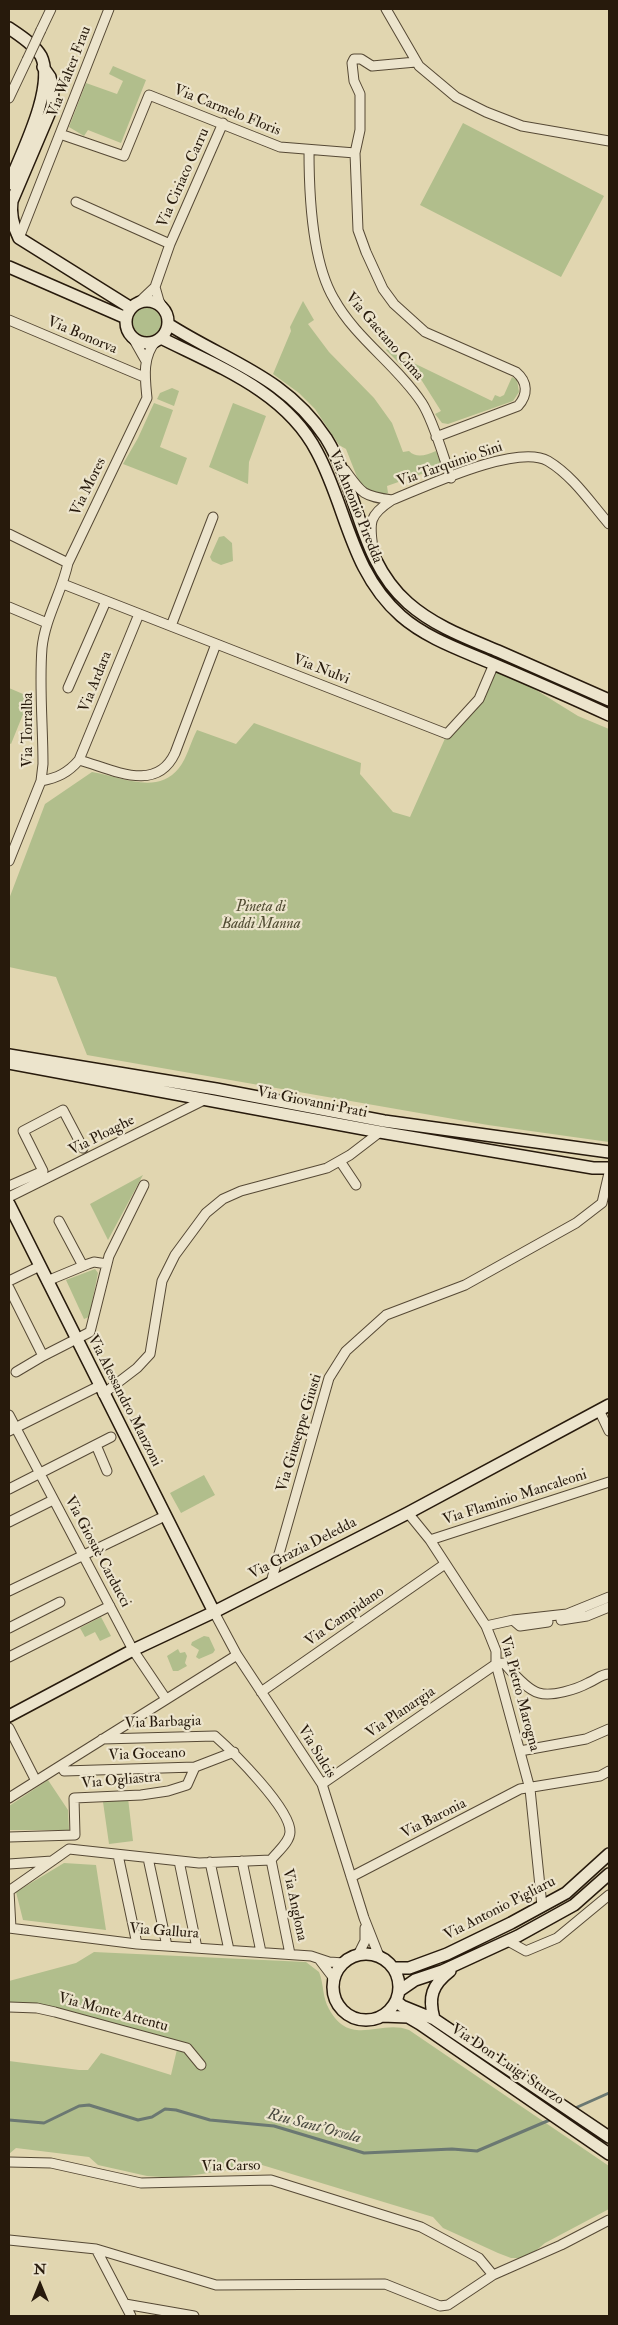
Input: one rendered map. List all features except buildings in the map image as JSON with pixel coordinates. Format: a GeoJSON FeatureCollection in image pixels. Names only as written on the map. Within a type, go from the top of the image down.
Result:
{"type":"FeatureCollection","features":[{"type":"Feature","properties":{"kind":"street"},"geometry":{"type":"LineString","coordinates":[[9,98],[51,9]]}},
{"type":"Feature","properties":{"kind":"street","name":"Via Walter Frau"},"geometry":{"type":"LineString","coordinates":[[109,9],[60,134],[124,156],[149,96]]}},
{"type":"Feature","properties":{"kind":"street"},"geometry":{"type":"LineString","coordinates":[[386,9],[416,62],[456,97],[486,112],[522,126],[609,140]]}},
{"type":"Feature","properties":{"kind":"street"},"geometry":{"type":"LineString","coordinates":[[9,28],[26,39],[40,55],[43,67],[44,96],[9,184]]}},
{"type":"Feature","properties":{"kind":"street"},"geometry":{"type":"LineString","coordinates":[[416,62],[372,66],[361,59],[354,59],[352,63],[354,81],[360,94],[360,130],[355,153],[358,230],[373,269],[383,289],[394,304],[425,332],[516,372],[524,381],[524,397],[518,406],[436,437]]}},
{"type":"Feature","properties":{"kind":"street"},"geometry":{"type":"LineString","coordinates":[[43,67],[50,77],[53,89],[52,107],[12,201],[10,212],[19,238],[132,310]]}},
{"type":"Feature","properties":{"kind":"street","name":"Via Carmelo Floris"},"geometry":{"type":"LineString","coordinates":[[149,96],[223,123],[280,147],[309,151],[355,153]]}},
{"type":"Feature","properties":{"kind":"street","name":"Via Ciriaco Carru"},"geometry":{"type":"LineString","coordinates":[[132,310],[155,288],[170,244],[223,123]]}},
{"type":"Feature","properties":{"kind":"street"},"geometry":{"type":"LineString","coordinates":[[19,238],[60,134]]}},
{"type":"Feature","properties":{"kind":"street","name":"Via Gaetano Cima"},"geometry":{"type":"LineString","coordinates":[[309,151],[309,199],[324,279],[334,300],[356,328],[403,379],[423,404],[451,478]]}},
{"type":"Feature","properties":{"kind":"street","name":"Via Ciriaco Carru"},"geometry":{"type":"LineString","coordinates":[[76,202],[170,244]]}},
{"type":"Feature","properties":{"kind":"street"},"geometry":{"type":"LineString","coordinates":[[9,267],[132,310],[155,303],[164,310]]}},
{"type":"Feature","properties":{"kind":"street"},"geometry":{"type":"LineString","coordinates":[[133,338],[144,343],[159,340],[168,324],[164,310],[158,301],[155,288]]}},
{"type":"Feature","properties":{"kind":"street"},"geometry":{"type":"LineString","coordinates":[[132,310],[127,329],[146,361]]}},
{"type":"Feature","properties":{"kind":"street","name":"Via Bonorva"},"geometry":{"type":"LineString","coordinates":[[9,320],[144,377]]}},
{"type":"Feature","properties":{"kind":"street","name":"Via Antonio Piredda"},"geometry":{"type":"LineString","coordinates":[[168,324],[284,391],[317,426],[337,458],[375,560],[396,591],[409,604],[441,626],[609,700]]}},
{"type":"Feature","properties":{"kind":"street","name":"Via Antonio Piredda"},"geometry":{"type":"LineString","coordinates":[[159,340],[248,383],[281,406],[295,420],[318,453],[359,561],[374,587],[401,616],[436,639],[609,715]]}},
{"type":"Feature","properties":{"kind":"street","name":"Via Mores"},"geometry":{"type":"LineString","coordinates":[[47,623],[63,584],[68,563],[147,398],[144,377],[146,361],[159,340]]}},
{"type":"Feature","properties":{"kind":"street","name":"Via Tarquinio Sini"},"geometry":{"type":"LineString","coordinates":[[375,560],[371,521],[379,509],[392,500],[500,460],[526,456],[546,460],[567,475],[609,524]]}},
{"type":"Feature","properties":{"kind":"street","name":"Via Tarquinio Sini"},"geometry":{"type":"LineString","coordinates":[[337,458],[361,492],[373,497],[392,500]]}},
{"type":"Feature","properties":{"kind":"street"},"geometry":{"type":"LineString","coordinates":[[171,626],[213,517]]}},
{"type":"Feature","properties":{"kind":"street"},"geometry":{"type":"LineString","coordinates":[[9,534],[68,563]]}},
{"type":"Feature","properties":{"kind":"street","name":"Via Nulvi"},"geometry":{"type":"LineString","coordinates":[[63,584],[447,734],[480,699],[494,664]]}},
{"type":"Feature","properties":{"kind":"street"},"geometry":{"type":"LineString","coordinates":[[68,688],[106,601]]}},
{"type":"Feature","properties":{"kind":"street"},"geometry":{"type":"LineString","coordinates":[[9,607],[47,623]]}},
{"type":"Feature","properties":{"kind":"street","name":"Via Ardara"},"geometry":{"type":"LineString","coordinates":[[79,760],[139,614]]}},
{"type":"Feature","properties":{"kind":"street","name":"Via Torralba"},"geometry":{"type":"LineString","coordinates":[[9,861],[41,781],[43,764],[42,647],[47,623]]}},
{"type":"Feature","properties":{"kind":"street"},"geometry":{"type":"LineString","coordinates":[[41,781],[58,778],[72,768],[79,760],[134,776],[148,777],[162,770],[170,763],[175,753],[216,644]]}},
{"type":"Feature","properties":{"kind":"street","name":"Via Giovanni Prati"},"geometry":{"type":"LineString","coordinates":[[9,1055],[384,1121],[609,1152]]}},
{"type":"Feature","properties":{"kind":"street","name":"Via Giovanni Prati"},"geometry":{"type":"LineString","coordinates":[[9,1063],[207,1098],[380,1132],[593,1168],[609,1168]]}},
{"type":"Feature","properties":{"kind":"street","name":"Via Ploaghe"},"geometry":{"type":"LineString","coordinates":[[9,1196],[207,1098]]}},
{"type":"Feature","properties":{"kind":"street"},"geometry":{"type":"LineString","coordinates":[[9,1186],[44,1171],[23,1132],[63,1110],[83,1148]]}},
{"type":"Feature","properties":{"kind":"street"},"geometry":{"type":"LineString","coordinates":[[12,1429],[101,1390],[137,1368],[150,1354],[162,1281],[175,1255],[206,1213],[223,1199],[241,1190],[327,1168],[340,1161],[380,1132]]}},
{"type":"Feature","properties":{"kind":"street"},"geometry":{"type":"LineString","coordinates":[[340,1161],[356,1185]]}},
{"type":"Feature","properties":{"kind":"street","name":"Via Giuseppe Giusti"},"geometry":{"type":"LineString","coordinates":[[271,1582],[330,1378],[346,1351],[386,1315],[464,1285],[576,1223],[602,1203],[609,1173]]}},
{"type":"Feature","properties":{"kind":"street"},"geometry":{"type":"LineString","coordinates":[[16,1372],[90,1332],[107,1264],[144,1185]]}},
{"type":"Feature","properties":{"kind":"street","name":"Via Alessandro Manzoni"},"geometry":{"type":"LineString","coordinates":[[9,1204],[214,1612]]}},
{"type":"Feature","properties":{"kind":"street"},"geometry":{"type":"LineString","coordinates":[[59,1221],[83,1266]]}},
{"type":"Feature","properties":{"kind":"street"},"geometry":{"type":"LineString","coordinates":[[47,1281],[94,1262],[107,1264]]}},
{"type":"Feature","properties":{"kind":"street"},"geometry":{"type":"LineString","coordinates":[[9,1281],[40,1266]]}},
{"type":"Feature","properties":{"kind":"street"},"geometry":{"type":"LineString","coordinates":[[9,1288],[43,1356]]}},
{"type":"Feature","properties":{"kind":"street","name":"Via Grazia Deledda"},"geometry":{"type":"LineString","coordinates":[[9,1716],[133,1650],[214,1612],[408,1512],[609,1404]]}},
{"type":"Feature","properties":{"kind":"street"},"geometry":{"type":"LineString","coordinates":[[599,1410],[609,1432]]}},
{"type":"Feature","properties":{"kind":"street","name":"Via Giosuè Carducci"},"geometry":{"type":"LineString","coordinates":[[9,1415],[12,1429],[40,1473],[133,1650],[166,1699]]}},
{"type":"Feature","properties":{"kind":"street"},"geometry":{"type":"LineString","coordinates":[[9,1489],[111,1437]]}},
{"type":"Feature","properties":{"kind":"street"},"geometry":{"type":"LineString","coordinates":[[96,1445],[107,1471]]}},
{"type":"Feature","properties":{"kind":"street","name":"Via Flaminio Mancaleoni"},"geometry":{"type":"LineString","coordinates":[[430,1540],[609,1482]]}},
{"type":"Feature","properties":{"kind":"street"},"geometry":{"type":"LineString","coordinates":[[9,1522],[53,1500]]}},
{"type":"Feature","properties":{"kind":"street","name":"Via Pietro Marogna"},"geometry":{"type":"LineString","coordinates":[[408,1512],[430,1540],[486,1626],[496,1651],[496,1664],[530,1789],[542,1906]]}},
{"type":"Feature","properties":{"kind":"street"},"geometry":{"type":"LineString","coordinates":[[9,1591],[165,1516]]}},
{"type":"Feature","properties":{"kind":"street","name":"Via Campidano"},"geometry":{"type":"LineString","coordinates":[[261,1692],[445,1564]]}},
{"type":"Feature","properties":{"kind":"street"},"geometry":{"type":"LineString","coordinates":[[486,1626],[513,1620],[567,1614],[609,1597]]}},
{"type":"Feature","properties":{"kind":"street"},"geometry":{"type":"LineString","coordinates":[[9,1628],[60,1602]]}},
{"type":"Feature","properties":{"kind":"street"},"geometry":{"type":"LineString","coordinates":[[9,1657],[110,1606]]}},
{"type":"Feature","properties":{"kind":"street"},"geometry":{"type":"LineString","coordinates":[[513,1620],[520,1626],[587,1616],[609,1607]]}},
{"type":"Feature","properties":{"kind":"street","name":"Via Sulcis"},"geometry":{"type":"LineString","coordinates":[[214,1612],[237,1655],[322,1784],[365,1920],[379,1956]]}},
{"type":"Feature","properties":{"kind":"street"},"geometry":{"type":"LineString","coordinates":[[9,1798],[237,1655]]}},
{"type":"Feature","properties":{"kind":"street"},"geometry":{"type":"LineString","coordinates":[[496,1664],[504,1663],[519,1680],[539,1694],[565,1692],[588,1684],[604,1674],[609,1674]]}},
{"type":"Feature","properties":{"kind":"street","name":"Via Planargia"},"geometry":{"type":"LineString","coordinates":[[322,1784],[496,1664]]}},
{"type":"Feature","properties":{"kind":"street"},"geometry":{"type":"LineString","coordinates":[[9,1728],[36,1781]]}},
{"type":"Feature","properties":{"kind":"street"},"geometry":{"type":"LineString","coordinates":[[520,1751],[586,1739],[609,1729]]}},
{"type":"Feature","properties":{"kind":"street","name":"Via Barbagia"},"geometry":{"type":"LineString","coordinates":[[102,1739],[215,1736],[234,1752],[270,1793],[289,1826],[288,1840],[271,1860]]}},
{"type":"Feature","properties":{"kind":"street","name":"Via Goceano"},"geometry":{"type":"LineString","coordinates":[[61,1766],[64,1771],[195,1767],[234,1752]]}},
{"type":"Feature","properties":{"kind":"street","name":"Via Ogliastra"},"geometry":{"type":"LineString","coordinates":[[69,1849],[75,1834],[74,1798],[168,1791],[187,1785],[195,1767]]}},
{"type":"Feature","properties":{"kind":"street","name":"Via Baronia"},"geometry":{"type":"LineString","coordinates":[[351,1877],[520,1789],[530,1789],[600,1776],[609,1771]]}},
{"type":"Feature","properties":{"kind":"street"},"geometry":{"type":"LineString","coordinates":[[9,1837],[75,1834]]}},
{"type":"Feature","properties":{"kind":"street"},"geometry":{"type":"LineString","coordinates":[[10,1928],[9,1891],[69,1849]]}},
{"type":"Feature","properties":{"kind":"street","name":"Via Anglona"},"geometry":{"type":"LineString","coordinates":[[69,1849],[179,1861],[271,1860],[290,1954]]}},
{"type":"Feature","properties":{"kind":"street"},"geometry":{"type":"LineString","coordinates":[[118,1854],[137,1944]]}},
{"type":"Feature","properties":{"kind":"street","name":"Via Antonio Pigliaru"},"geometry":{"type":"LineString","coordinates":[[393,1968],[409,1968],[447,1954],[542,1906],[566,1893],[609,1854]]}},
{"type":"Feature","properties":{"kind":"street"},"geometry":{"type":"LineString","coordinates":[[148,1858],[167,1946]]}},
{"type":"Feature","properties":{"kind":"street"},"geometry":{"type":"LineString","coordinates":[[9,1864],[52,1861]]}},
{"type":"Feature","properties":{"kind":"street"},"geometry":{"type":"LineString","coordinates":[[179,1861],[197,1948]]}},
{"type":"Feature","properties":{"kind":"street"},"geometry":{"type":"LineString","coordinates":[[242,1861],[261,1952]]}},
{"type":"Feature","properties":{"kind":"street"},"geometry":{"type":"LineString","coordinates":[[210,1862],[229,1950]]}},
{"type":"Feature","properties":{"kind":"street","name":"Via Antonio Pigliaru"},"geometry":{"type":"LineString","coordinates":[[398,1996],[416,1980],[508,1941],[574,1905],[609,1874]]}},
{"type":"Feature","properties":{"kind":"street"},"geometry":{"type":"LineString","coordinates":[[508,1941],[526,1950],[557,1938],[609,1895]]}},
{"type":"Feature","properties":{"kind":"street","name":"Via Sulcis"},"geometry":{"type":"LineString","coordinates":[[358,1955],[364,1941],[365,1920]]}},
{"type":"Feature","properties":{"kind":"street","name":"Via Gallura"},"geometry":{"type":"LineString","coordinates":[[10,1928],[137,1944],[290,1954],[344,1963]]}},
{"type":"Feature","properties":{"kind":"street"},"geometry":{"type":"LineString","coordinates":[[317,1957],[325,1965],[334,1982],[335,1998],[344,2011],[351,2016],[366,2020],[382,2016],[390,2010],[398,1996],[399,1979],[393,1968],[379,1956],[358,1955],[344,1963],[334,1982]]}},
{"type":"Feature","properties":{"kind":"street"},"geometry":{"type":"LineString","coordinates":[[438,2021],[431,2006],[433,1987],[439,1979],[461,1962]]}},
{"type":"Feature","properties":{"kind":"street","name":"Via Don Luigi Sturzo"},"geometry":{"type":"LineString","coordinates":[[398,1996],[402,2006],[438,2021],[609,2137]]}},
{"type":"Feature","properties":{"kind":"street","name":"Via Monte Attentu"},"geometry":{"type":"LineString","coordinates":[[9,2007],[37,2008],[55,2012],[187,2048],[201,2065]]}},
{"type":"Feature","properties":{"kind":"street","name":"Via Don Luigi Sturzo"},"geometry":{"type":"LineString","coordinates":[[382,2016],[408,2018],[609,2154]]}},
{"type":"Feature","properties":{"kind":"street","name":"Via Carso"},"geometry":{"type":"LineString","coordinates":[[9,2162],[51,2163],[141,2183],[271,2180],[421,2227],[479,2258],[493,2275]]}},
{"type":"Feature","properties":{"kind":"street"},"geometry":{"type":"LineString","coordinates":[[9,2240],[96,2249],[216,2285],[385,2284],[440,2306],[448,2305],[493,2275],[561,2245],[609,2220]]}},
{"type":"Feature","properties":{"kind":"street"},"geometry":{"type":"LineString","coordinates":[[96,2249],[131,2316]]}},
{"type":"Feature","properties":{"kind":"street"},"geometry":{"type":"LineString","coordinates":[[125,2304],[194,2316]]}},
{"type":"Feature","properties":{"kind":"green space"},"geometry":{"type":"Polygon","coordinates":[[[113,66],[146,80],[121,143],[88,130],[84,136],[69,127],[86,83],[117,94],[123,81],[109,74],[113,66]]]}},
{"type":"Feature","properties":{"kind":"green space"},"geometry":{"type":"Polygon","coordinates":[[[463,123],[604,196],[561,277],[420,205],[463,123]]]}},
{"type":"Feature","properties":{"kind":"green space"},"geometry":{"type":"Polygon","coordinates":[[[303,301],[314,320],[308,324],[329,352],[374,398],[392,423],[403,452],[409,451],[415,455],[422,456],[436,451],[441,464],[438,474],[429,478],[427,472],[387,486],[388,493],[380,495],[370,492],[359,482],[346,449],[339,445],[315,409],[299,393],[273,374],[291,331],[290,327],[303,301]]]}},
{"type":"Feature","properties":{"kind":"green space"},"geometry":{"type":"Polygon","coordinates":[[[147,308],[157,312],[161,322],[157,332],[147,336],[137,332],[133,322],[137,312],[147,308]]]}},
{"type":"Feature","properties":{"kind":"green space"},"geometry":{"type":"Polygon","coordinates":[[[388,348],[395,354],[492,401],[495,395],[500,397],[504,395],[512,377],[517,380],[519,392],[513,401],[448,424],[442,423],[435,414],[441,411],[417,373],[411,375],[386,350],[388,348]]]}},
{"type":"Feature","properties":{"kind":"green space"},"geometry":{"type":"Polygon","coordinates":[[[172,388],[179,391],[174,406],[157,399],[160,393],[172,388]]]}},
{"type":"Feature","properties":{"kind":"green space"},"geometry":{"type":"Polygon","coordinates":[[[154,403],[173,410],[160,447],[187,458],[177,485],[123,464],[138,438],[154,403]]]}},
{"type":"Feature","properties":{"kind":"green space"},"geometry":{"type":"Polygon","coordinates":[[[233,403],[266,416],[249,462],[248,484],[209,467],[233,403]]]}},
{"type":"Feature","properties":{"kind":"green space"},"geometry":{"type":"Polygon","coordinates":[[[224,536],[232,543],[233,561],[221,565],[212,561],[210,557],[219,537],[224,536]]]}},
{"type":"Feature","properties":{"kind":"green space","name":"Pineta di Baddi Manna"},"geometry":{"type":"Polygon","coordinates":[[[494,664],[578,716],[609,729],[609,1142],[488,1125],[87,1055],[56,977],[9,967],[9,899],[45,804],[92,772],[138,782],[160,781],[170,776],[179,768],[197,730],[236,744],[254,723],[361,763],[360,774],[393,812],[410,817],[447,734],[471,710],[494,664]]]}},
{"type":"Feature","properties":{"kind":"green space"},"geometry":{"type":"Polygon","coordinates":[[[9,688],[30,697],[11,744],[9,743],[9,688]]]}},
{"type":"Feature","properties":{"kind":"green space"},"geometry":{"type":"Polygon","coordinates":[[[143,1175],[108,1240],[90,1204],[143,1175]]]}},
{"type":"Feature","properties":{"kind":"green space"},"geometry":{"type":"Polygon","coordinates":[[[95,1269],[98,1273],[89,1317],[84,1319],[66,1280],[95,1269]]]}},
{"type":"Feature","properties":{"kind":"green space"},"geometry":{"type":"Polygon","coordinates":[[[204,1475],[215,1495],[181,1513],[170,1493],[204,1475]]]}},
{"type":"Feature","properties":{"kind":"green space"},"geometry":{"type":"Polygon","coordinates":[[[101,1617],[111,1636],[100,1641],[95,1632],[85,1637],[80,1628],[101,1617]]]}},
{"type":"Feature","properties":{"kind":"green space"},"geometry":{"type":"Polygon","coordinates":[[[204,1636],[209,1637],[215,1650],[213,1653],[199,1659],[196,1657],[199,1650],[191,1645],[192,1642],[204,1636]]]}},
{"type":"Feature","properties":{"kind":"green space"},"geometry":{"type":"Polygon","coordinates":[[[178,1649],[180,1653],[185,1652],[187,1656],[185,1663],[187,1666],[178,1671],[173,1671],[167,1656],[178,1649]]]}},
{"type":"Feature","properties":{"kind":"green space"},"geometry":{"type":"Polygon","coordinates":[[[48,1780],[68,1810],[69,1830],[9,1830],[9,1806],[48,1780]]]}},
{"type":"Feature","properties":{"kind":"green space"},"geometry":{"type":"Polygon","coordinates":[[[128,1798],[133,1841],[109,1844],[103,1802],[128,1798]]]}},
{"type":"Feature","properties":{"kind":"green space"},"geometry":{"type":"Polygon","coordinates":[[[64,1863],[96,1865],[106,1930],[23,1920],[16,1892],[64,1863]]]}},
{"type":"Feature","properties":{"kind":"green space"},"geometry":{"type":"Polygon","coordinates":[[[94,1952],[306,1962],[319,1972],[325,2000],[337,2021],[346,2027],[356,2030],[398,2028],[409,2030],[609,2166],[609,2209],[545,2243],[527,2258],[511,2258],[443,2228],[433,2217],[262,2165],[175,2178],[147,2176],[98,2165],[89,2157],[16,2148],[9,2154],[9,2061],[88,2070],[101,2053],[171,2075],[179,2041],[41,2004],[9,2003],[9,1981],[76,1963],[94,1952]]]}},
{"type":"Feature","properties":{"kind":"waterway","name":"Riu Sant'Orsola"},"geometry":{"type":"LineString","coordinates":[[573,2109],[609,2093]]}},
{"type":"Feature","properties":{"kind":"waterway","name":"Riu Sant'Orsola"},"geometry":{"type":"LineString","coordinates":[[9,2120],[44,2123],[79,2106],[89,2105],[138,2120],[152,2117],[165,2109],[176,2110],[210,2120],[274,2126],[364,2153],[452,2149],[477,2151],[552,2119]]}}]}
